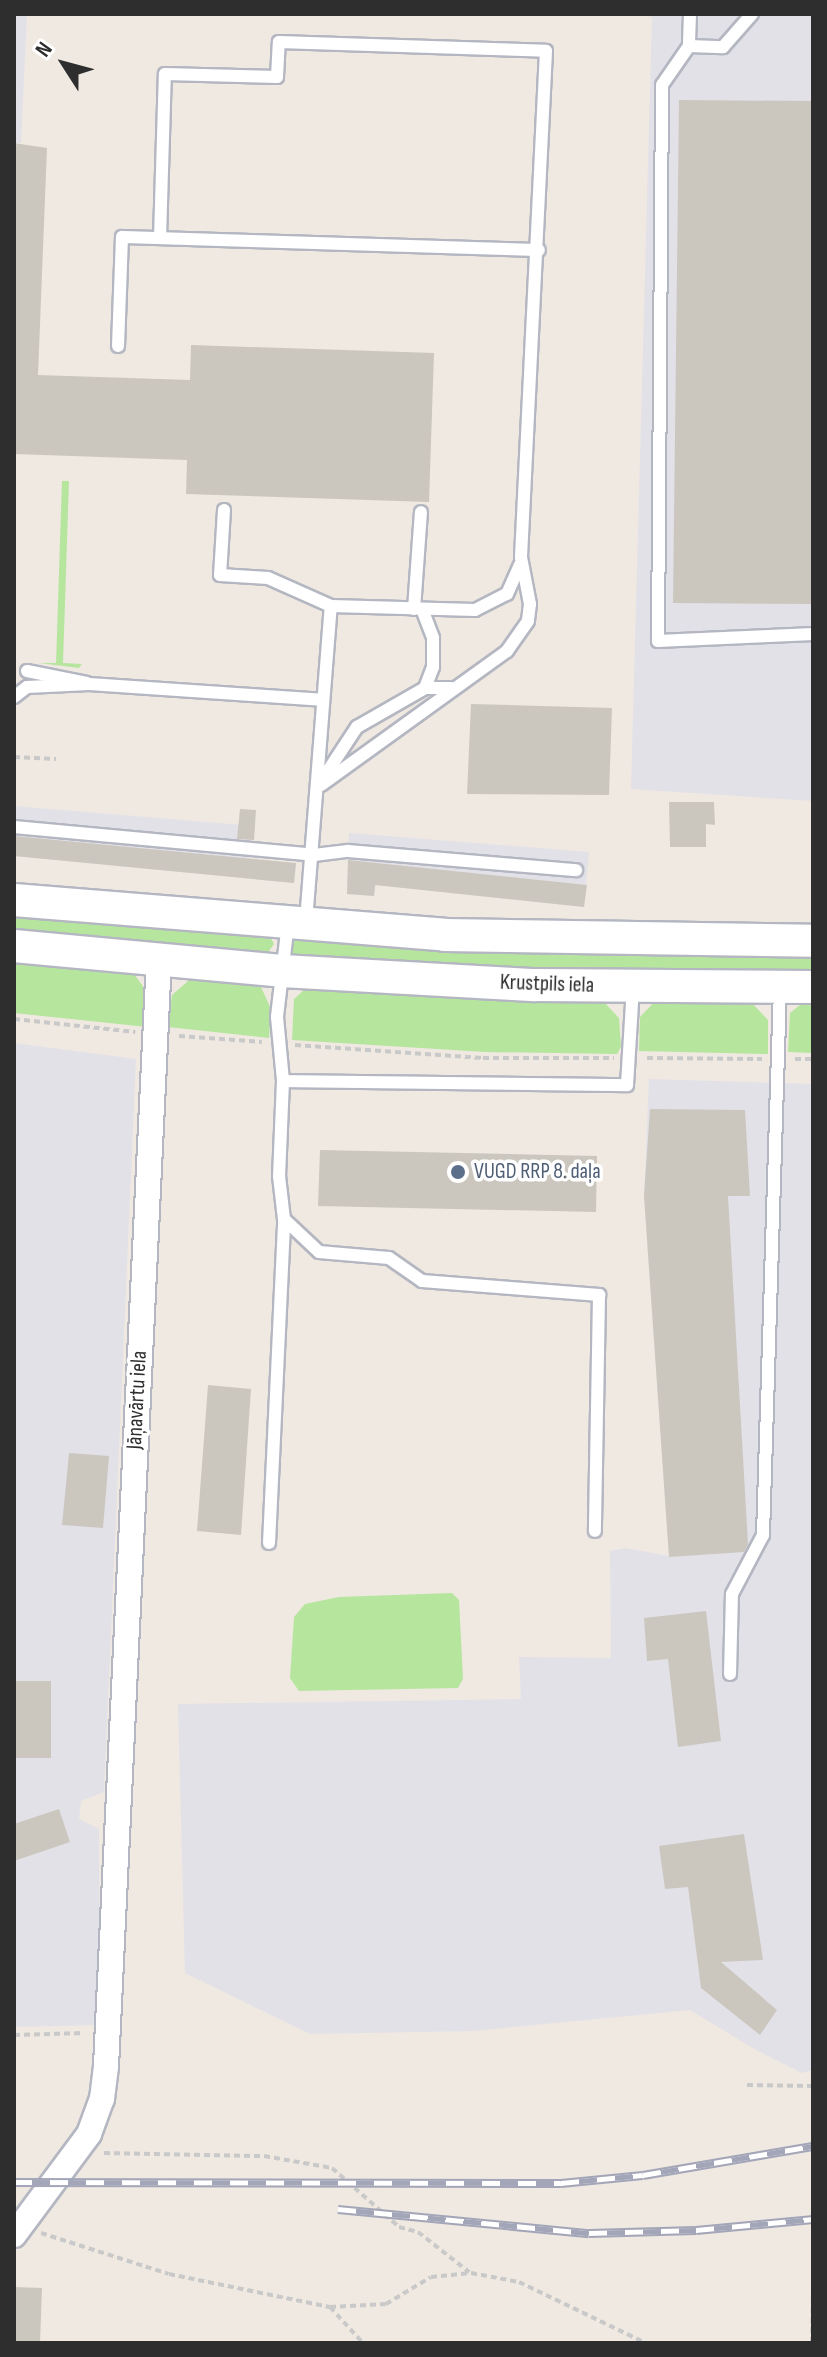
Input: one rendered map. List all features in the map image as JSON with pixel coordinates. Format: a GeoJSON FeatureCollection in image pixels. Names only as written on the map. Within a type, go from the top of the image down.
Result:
{"type":"FeatureCollection","features":[{"type":"Feature","properties":{"kind":"main road"},"geometry":{"type":"LineString","coordinates":[[14,900],[445,935],[813,941]]}},
{"type":"Feature","properties":{"kind":"main road","name":"Krustpils iela"},"geometry":{"type":"LineString","coordinates":[[14,946],[282,971],[634,986],[813,987]]}},
{"type":"Feature","properties":{"kind":"street","name":"Jāņavārtu iela"},"geometry":{"type":"LineString","coordinates":[[18,2231],[77,2152],[102,2099],[159,959]]}},
{"type":"Feature","properties":{"kind":"lane"},"geometry":{"type":"LineString","coordinates":[[690,14],[689,46],[662,85],[658,641],[813,634]]}},
{"type":"Feature","properties":{"kind":"lane"},"geometry":{"type":"LineString","coordinates":[[689,46],[723,47],[752,14]]}},
{"type":"Feature","properties":{"kind":"lane"},"geometry":{"type":"LineString","coordinates":[[160,238],[165,74],[277,77],[279,42],[546,51],[539,250],[519,576],[494,604],[475,610],[331,606],[268,578],[220,575],[224,510]]}},
{"type":"Feature","properties":{"kind":"lane"},"geometry":{"type":"LineString","coordinates":[[118,346],[122,237],[539,250]]}},
{"type":"Feature","properties":{"kind":"lane"},"geometry":{"type":"LineString","coordinates":[[421,512],[418,609],[433,638],[433,667],[425,688]]}},
{"type":"Feature","properties":{"kind":"lane"},"geometry":{"type":"LineString","coordinates":[[321,785],[451,688],[482,671],[521,636],[530,604],[521,557]]}},
{"type":"Feature","properties":{"kind":"lane"},"geometry":{"type":"LineString","coordinates":[[269,1543],[284,1219],[279,1176],[283,1081],[279,1044],[282,971],[314,855],[321,785],[317,741],[331,606]]}},
{"type":"Feature","properties":{"kind":"lane"},"geometry":{"type":"LineString","coordinates":[[27,671],[89,684]]}},
{"type":"Feature","properties":{"kind":"lane"},"geometry":{"type":"LineString","coordinates":[[14,697],[27,687],[89,684],[321,700]]}},
{"type":"Feature","properties":{"kind":"lane"},"geometry":{"type":"LineString","coordinates":[[321,785],[357,727],[425,688],[451,688]]}},
{"type":"Feature","properties":{"kind":"lane"},"geometry":{"type":"LineString","coordinates":[[14,827],[314,855],[348,851],[576,870]]}},
{"type":"Feature","properties":{"kind":"lane"},"geometry":{"type":"LineString","coordinates":[[283,1081],[627,1085],[634,986]]}},
{"type":"Feature","properties":{"kind":"lane"},"geometry":{"type":"LineString","coordinates":[[730,1674],[732,1594],[763,1535],[780,987]]}},
{"type":"Feature","properties":{"kind":"lane"},"geometry":{"type":"LineString","coordinates":[[284,1219],[319,1252],[389,1258],[422,1281],[599,1295],[595,1531]]}},
{"type":"Feature","properties":{"kind":"path"},"geometry":{"type":"LineString","coordinates":[[14,757],[56,759]]}},
{"type":"Feature","properties":{"kind":"path"},"geometry":{"type":"LineString","coordinates":[[14,1019],[155,1034],[483,1058],[813,1059]]}},
{"type":"Feature","properties":{"kind":"path"},"geometry":{"type":"LineString","coordinates":[[14,2035],[107,2032]]}},
{"type":"Feature","properties":{"kind":"path"},"geometry":{"type":"LineString","coordinates":[[747,2085],[813,2086]]}},
{"type":"Feature","properties":{"kind":"path"},"geometry":{"type":"LineString","coordinates":[[77,2152],[264,2156],[332,2168],[346,2175],[399,2227],[418,2232],[471,2273]]}},
{"type":"Feature","properties":{"kind":"path"},"geometry":{"type":"LineString","coordinates":[[18,2231],[169,2274],[330,2307],[386,2304],[431,2277],[471,2273],[519,2282],[646,2343]]}},
{"type":"Feature","properties":{"kind":"path"},"geometry":{"type":"LineString","coordinates":[[812,2343],[813,2286]]}},
{"type":"Feature","properties":{"kind":"path"},"geometry":{"type":"LineString","coordinates":[[330,2307],[363,2343]]}},
{"type":"Feature","properties":{"kind":"shaded area"},"geometry":{"type":"Polygon","coordinates":[[[14,14],[27,14],[21,143],[14,143],[14,14]]]}},
{"type":"Feature","properties":{"kind":"shaded area"},"geometry":{"type":"Polygon","coordinates":[[[636,14],[813,14],[813,801],[631,789],[652,17],[636,14]]]}},
{"type":"Feature","properties":{"kind":"shaded area"},"geometry":{"type":"Polygon","coordinates":[[[14,806],[255,826],[249,859],[296,863],[294,883],[14,856],[14,806]]]}},
{"type":"Feature","properties":{"kind":"shaded area"},"geometry":{"type":"Polygon","coordinates":[[[349,833],[589,852],[584,907],[376,885],[374,896],[347,894],[349,833]]]}},
{"type":"Feature","properties":{"kind":"shaded area"},"geometry":{"type":"Polygon","coordinates":[[[14,1043],[136,1059],[104,1792],[81,1801],[79,1819],[99,1829],[100,2025],[14,2027],[14,1043]]]}},
{"type":"Feature","properties":{"kind":"shaded area"},"geometry":{"type":"Polygon","coordinates":[[[649,1079],[813,1084],[813,2070],[802,2073],[756,2050],[690,2010],[473,2031],[310,2034],[185,1973],[178,1704],[521,1699],[519,1657],[611,1658],[610,1551],[625,1548],[669,1556],[644,1196],[649,1079]]]}},
{"type":"Feature","properties":{"kind":"green space"},"geometry":{"type":"Polygon","coordinates":[[[62,481],[69,481],[63,663],[82,664],[79,668],[39,663],[56,663],[62,481]]]}},
{"type":"Feature","properties":{"kind":"green space"},"geometry":{"type":"Polygon","coordinates":[[[14,913],[269,934],[274,944],[266,955],[14,931],[14,913]]]}},
{"type":"Feature","properties":{"kind":"green space"},"geometry":{"type":"Polygon","coordinates":[[[291,938],[813,954],[813,974],[468,970],[290,957],[291,938]]]}},
{"type":"Feature","properties":{"kind":"green space"},"geometry":{"type":"Polygon","coordinates":[[[14,960],[134,974],[150,996],[147,1027],[14,1013],[14,960]]]}},
{"type":"Feature","properties":{"kind":"green space"},"geometry":{"type":"Polygon","coordinates":[[[194,976],[253,981],[261,987],[271,1009],[269,1038],[168,1027],[172,995],[194,976]]]}},
{"type":"Feature","properties":{"kind":"green space"},"geometry":{"type":"Polygon","coordinates":[[[312,983],[459,999],[603,1001],[619,1018],[621,1047],[617,1054],[485,1052],[292,1040],[294,999],[312,983]]]}},
{"type":"Feature","properties":{"kind":"green space"},"geometry":{"type":"Polygon","coordinates":[[[657,999],[752,1003],[768,1020],[768,1054],[639,1051],[640,1017],[657,999]]]}},
{"type":"Feature","properties":{"kind":"green space"},"geometry":{"type":"Polygon","coordinates":[[[806,1000],[813,1000],[813,1053],[788,1052],[790,1013],[806,1000]]]}},
{"type":"Feature","properties":{"kind":"green space"},"geometry":{"type":"Polygon","coordinates":[[[452,1593],[459,1600],[463,1679],[458,1688],[299,1691],[290,1678],[294,1617],[305,1604],[339,1597],[452,1593]]]}},
{"type":"Feature","properties":{"kind":"building"},"geometry":{"type":"Polygon","coordinates":[[[679,100],[813,101],[813,604],[673,603],[679,100]]]}},
{"type":"Feature","properties":{"kind":"building"},"geometry":{"type":"Polygon","coordinates":[[[14,143],[47,148],[38,375],[190,380],[191,345],[434,353],[429,502],[186,494],[187,460],[14,454],[14,143]]]}},
{"type":"Feature","properties":{"kind":"building"},"geometry":{"type":"Polygon","coordinates":[[[471,704],[612,708],[609,795],[467,794],[471,704]]]}},
{"type":"Feature","properties":{"kind":"building"},"geometry":{"type":"Polygon","coordinates":[[[669,802],[714,802],[715,825],[706,824],[706,847],[670,847],[669,802]]]}},
{"type":"Feature","properties":{"kind":"building"},"geometry":{"type":"Polygon","coordinates":[[[240,809],[256,810],[254,840],[237,839],[240,809]]]}},
{"type":"Feature","properties":{"kind":"building"},"geometry":{"type":"Polygon","coordinates":[[[14,836],[296,863],[294,883],[14,856],[14,836]]]}},
{"type":"Feature","properties":{"kind":"building"},"geometry":{"type":"Polygon","coordinates":[[[348,860],[587,885],[584,907],[375,885],[374,896],[347,894],[348,860]]]}},
{"type":"Feature","properties":{"kind":"building"},"geometry":{"type":"Polygon","coordinates":[[[650,1109],[745,1110],[750,1196],[728,1196],[748,1544],[744,1552],[669,1557],[644,1196],[650,1109]]]}},
{"type":"Feature","properties":{"kind":"building","name":"VUGD RRP 8. daļa"},"geometry":{"type":"Polygon","coordinates":[[[320,1150],[597,1156],[596,1212],[318,1206],[320,1150]]]}},
{"type":"Feature","properties":{"kind":"building"},"geometry":{"type":"Polygon","coordinates":[[[208,1385],[251,1389],[241,1535],[197,1531],[208,1385]]]}},
{"type":"Feature","properties":{"kind":"building"},"geometry":{"type":"Polygon","coordinates":[[[69,1453],[109,1456],[103,1528],[62,1525],[69,1453]]]}},
{"type":"Feature","properties":{"kind":"building"},"geometry":{"type":"Polygon","coordinates":[[[706,1611],[721,1741],[678,1747],[668,1659],[647,1661],[644,1618],[706,1611]]]}},
{"type":"Feature","properties":{"kind":"building"},"geometry":{"type":"Polygon","coordinates":[[[14,1681],[51,1681],[51,1758],[14,1758],[14,1681]]]}},
{"type":"Feature","properties":{"kind":"building"},"geometry":{"type":"Polygon","coordinates":[[[59,1809],[70,1842],[14,1861],[14,1824],[59,1809]]]}},
{"type":"Feature","properties":{"kind":"building"},"geometry":{"type":"Polygon","coordinates":[[[744,1834],[763,1960],[721,1962],[777,2010],[760,2035],[701,1988],[688,1887],[665,1889],[659,1846],[744,1834]]]}},
{"type":"Feature","properties":{"kind":"building"},"geometry":{"type":"Polygon","coordinates":[[[14,2287],[42,2288],[40,2343],[14,2343],[14,2287]]]}},
{"type":"Feature","properties":{"kind":"railway"},"geometry":{"type":"LineString","coordinates":[[14,2182],[561,2183],[643,2175],[813,2146]]}},
{"type":"Feature","properties":{"kind":"railway"},"geometry":{"type":"LineString","coordinates":[[338,2209],[589,2233],[696,2230],[813,2219]]}},
{"type":"Feature","properties":{"kind":"place","name":"VUGD RRP 8. daļa"},"geometry":{"type":"Point","coordinates":[458,1172]}}]}
